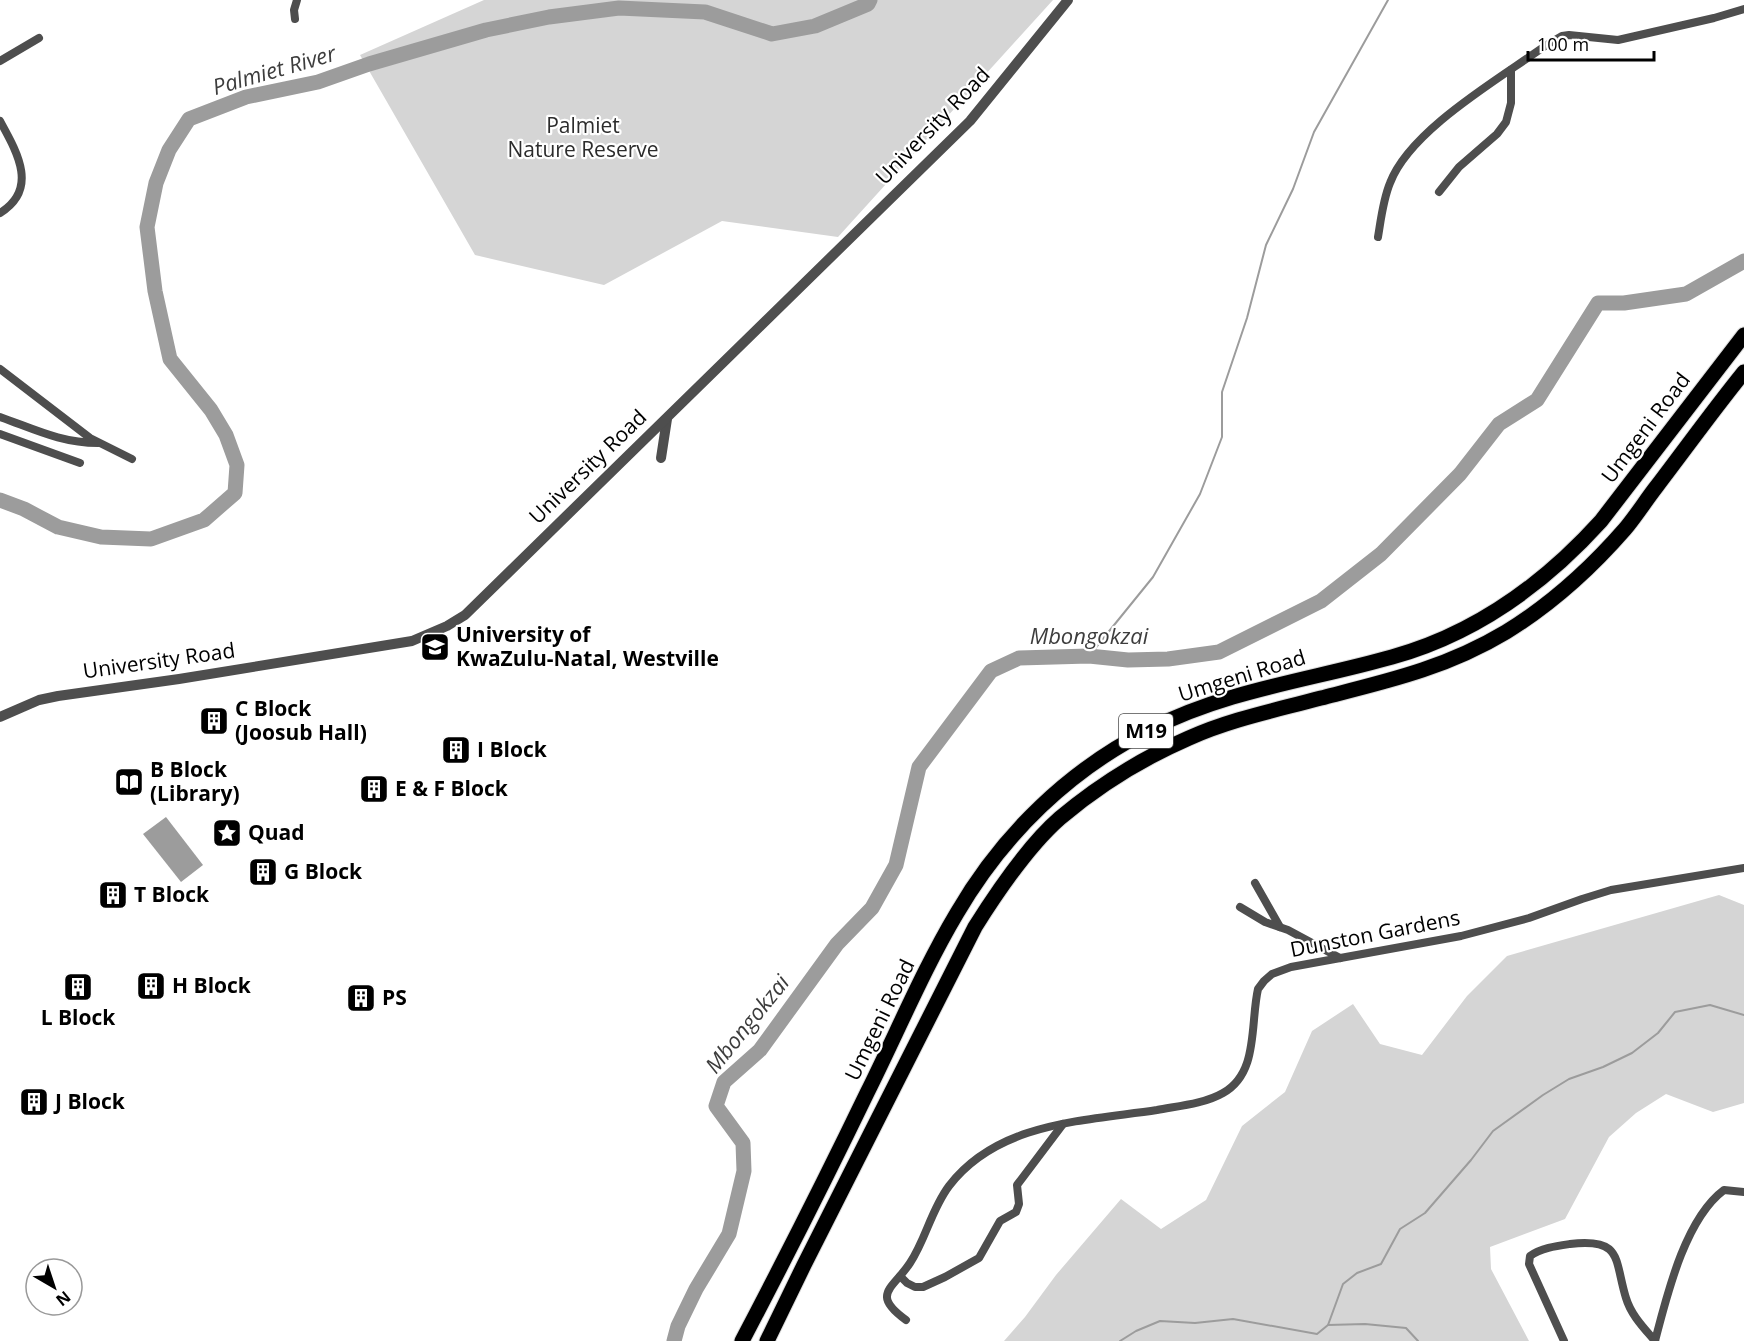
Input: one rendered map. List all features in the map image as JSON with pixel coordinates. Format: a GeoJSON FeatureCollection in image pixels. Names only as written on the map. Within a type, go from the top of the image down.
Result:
{"type":"FeatureCollection","features":[{"type":"Feature","properties":{"kind":"highway","name":"Umgeni Road"},"geometry":{"type":"LineString","coordinates":[[742,1341],[958,912],[1009,838],[1035,811],[1107,754],[1150,729],[1193,710],[1244,693],[1394,657],[1433,643],[1478,621],[1518,597],[1577,547],[1601,521],[1744,335]]}},
{"type":"Feature","properties":{"kind":"highway","name":"Umgeni Road"},"geometry":{"type":"LineString","coordinates":[[767,1341],[975,927],[1023,860],[1059,820],[1109,782],[1155,754],[1190,737],[1236,721],[1424,671],[1461,656],[1542,608],[1579,576],[1625,529],[1744,372]]}},
{"type":"Feature","properties":{"kind":"street"},"geometry":{"type":"LineString","coordinates":[[295,19],[294,10],[297,0]]}},
{"type":"Feature","properties":{"kind":"street","name":"University Road"},"geometry":{"type":"LineString","coordinates":[[0,717],[39,700],[58,696],[412,641],[447,626],[465,615],[970,121],[1068,0]]}},
{"type":"Feature","properties":{"kind":"street"},"geometry":{"type":"LineString","coordinates":[[1378,237],[1390,180],[1416,144],[1441,120],[1545,46],[1562,36],[1618,40],[1744,9]]}},
{"type":"Feature","properties":{"kind":"street"},"geometry":{"type":"LineString","coordinates":[[0,61],[39,38]]}},
{"type":"Feature","properties":{"kind":"street"},"geometry":{"type":"LineString","coordinates":[[1439,192],[1459,166],[1497,134],[1506,122],[1511,103],[1512,70]]}},
{"type":"Feature","properties":{"kind":"street"},"geometry":{"type":"LineString","coordinates":[[0,121],[18,153],[22,170],[18,195],[12,205],[0,213]]}},
{"type":"Feature","properties":{"kind":"street"},"geometry":{"type":"LineString","coordinates":[[0,369],[98,443],[132,459]]}},
{"type":"Feature","properties":{"kind":"street"},"geometry":{"type":"LineString","coordinates":[[0,417],[57,439],[98,443]]}},
{"type":"Feature","properties":{"kind":"street"},"geometry":{"type":"LineString","coordinates":[[661,458],[667,419]]}},
{"type":"Feature","properties":{"kind":"street"},"geometry":{"type":"LineString","coordinates":[[0,434],[80,463]]}},
{"type":"Feature","properties":{"kind":"street","name":"Dunston Gardens"},"geometry":{"type":"LineString","coordinates":[[906,1320],[890,1306],[886,1296],[915,1256],[938,1204],[949,1187],[968,1167],[995,1146],[1019,1134],[1063,1124],[1183,1106],[1224,1093],[1236,1083],[1246,1067],[1258,989],[1272,974],[1291,967],[1461,936],[1529,918],[1611,890],[1744,868]]}},
{"type":"Feature","properties":{"kind":"street"},"geometry":{"type":"LineString","coordinates":[[1255,883],[1280,927]]}},
{"type":"Feature","properties":{"kind":"street"},"geometry":{"type":"LineString","coordinates":[[1240,907],[1265,922],[1280,927],[1341,958]]}},
{"type":"Feature","properties":{"kind":"street"},"geometry":{"type":"LineString","coordinates":[[900,1276],[915,1287],[923,1287],[979,1258],[1000,1221],[1016,1212],[1019,1204],[1017,1185],[1063,1124]]}},
{"type":"Feature","properties":{"kind":"street"},"geometry":{"type":"LineString","coordinates":[[1655,1341],[1668,1290],[1676,1269],[1705,1210],[1713,1198],[1724,1190],[1744,1192]]}},
{"type":"Feature","properties":{"kind":"street"},"geometry":{"type":"LineString","coordinates":[[1564,1341],[1530,1264],[1530,1256],[1551,1247],[1599,1243],[1608,1247],[1615,1257],[1620,1268],[1626,1299],[1635,1317],[1655,1341]]}},
{"type":"Feature","properties":{"kind":"green space","name":"Palmiet Nature Reserve"},"geometry":{"type":"Polygon","coordinates":[[[484,0],[1053,0],[838,237],[722,221],[604,285],[475,255],[360,55],[484,0]]]}},
{"type":"Feature","properties":{"kind":"green space"},"geometry":{"type":"Polygon","coordinates":[[[1719,895],[1744,905],[1744,1103],[1713,1112],[1666,1094],[1636,1113],[1609,1137],[1565,1219],[1490,1247],[1491,1269],[1529,1341],[1004,1341],[1056,1275],[1121,1199],[1161,1229],[1206,1200],[1242,1126],[1285,1092],[1312,1031],[1353,1004],[1380,1044],[1422,1055],[1467,996],[1507,956],[1719,895]]]}},
{"type":"Feature","properties":{"kind":"shaded area"},"geometry":{"type":"Polygon","coordinates":[[[166,817],[203,865],[181,882],[143,834],[166,817]]]}},
{"type":"Feature","properties":{"kind":"waterway","name":"Palmiet River"},"geometry":{"type":"LineString","coordinates":[[0,500],[24,509],[58,527],[101,537],[151,539],[204,520],[235,493],[237,465],[226,435],[211,410],[170,359],[155,291],[147,227],[156,183],[169,150],[189,119],[246,97],[318,82],[369,64],[486,30],[549,17],[619,8],[705,12],[772,34],[815,26],[868,4],[870,0]]}},
{"type":"Feature","properties":{"kind":"waterway"},"geometry":{"type":"LineString","coordinates":[[1089,656],[1153,577],[1200,494],[1222,437],[1222,392],[1247,318],[1266,245],[1293,189],[1314,132],[1388,0]]}},
{"type":"Feature","properties":{"kind":"waterway","name":"Mbongokzai"},"geometry":{"type":"LineString","coordinates":[[674,1341],[678,1326],[696,1289],[729,1234],[744,1171],[743,1143],[716,1106],[724,1082],[760,1050],[837,944],[872,908],[896,865],[919,767],[991,671],[1019,658],[1089,656],[1128,660],[1168,659],[1219,652],[1321,601],[1381,554],[1460,474],[1499,424],[1537,400],[1598,303],[1624,303],[1686,294],[1744,261]]}},
{"type":"Feature","properties":{"kind":"waterway"},"geometry":{"type":"LineString","coordinates":[[1120,1341],[1160,1321],[1195,1323],[1233,1319],[1317,1334],[1328,1325],[1343,1284],[1357,1273],[1381,1264],[1400,1229],[1425,1213],[1493,1131],[1569,1079],[1603,1067],[1632,1053],[1658,1033],[1675,1012],[1710,1005],[1744,1015]]}},
{"type":"Feature","properties":{"kind":"waterway"},"geometry":{"type":"LineString","coordinates":[[1328,1325],[1365,1324],[1406,1328],[1418,1341]]}},
{"type":"Feature","properties":{"kind":"place","name":"University of KwaZulu-Natal, Westville"},"geometry":{"type":"Point","coordinates":[435,647]}},
{"type":"Feature","properties":{"kind":"place","name":"C Block (Joosub Hall)"},"geometry":{"type":"Point","coordinates":[214,721]}},
{"type":"Feature","properties":{"kind":"place","name":"I Block"},"geometry":{"type":"Point","coordinates":[456,750]}},
{"type":"Feature","properties":{"kind":"place","name":"B Block (Library)"},"geometry":{"type":"Point","coordinates":[129,782]}},
{"type":"Feature","properties":{"kind":"place","name":"E & F Block"},"geometry":{"type":"Point","coordinates":[374,789]}},
{"type":"Feature","properties":{"kind":"place","name":"Quad"},"geometry":{"type":"Point","coordinates":[227,833]}},
{"type":"Feature","properties":{"kind":"place","name":"G Block"},"geometry":{"type":"Point","coordinates":[263,872]}},
{"type":"Feature","properties":{"kind":"place","name":"T Block"},"geometry":{"type":"Point","coordinates":[113,895]}},
{"type":"Feature","properties":{"kind":"place","name":"H Block"},"geometry":{"type":"Point","coordinates":[151,986]}},
{"type":"Feature","properties":{"kind":"place","name":"L Block"},"geometry":{"type":"Point","coordinates":[78,987]}},
{"type":"Feature","properties":{"kind":"place","name":"PS"},"geometry":{"type":"Point","coordinates":[361,998]}},
{"type":"Feature","properties":{"kind":"place","name":"J Block"},"geometry":{"type":"Point","coordinates":[34,1102]}}]}
